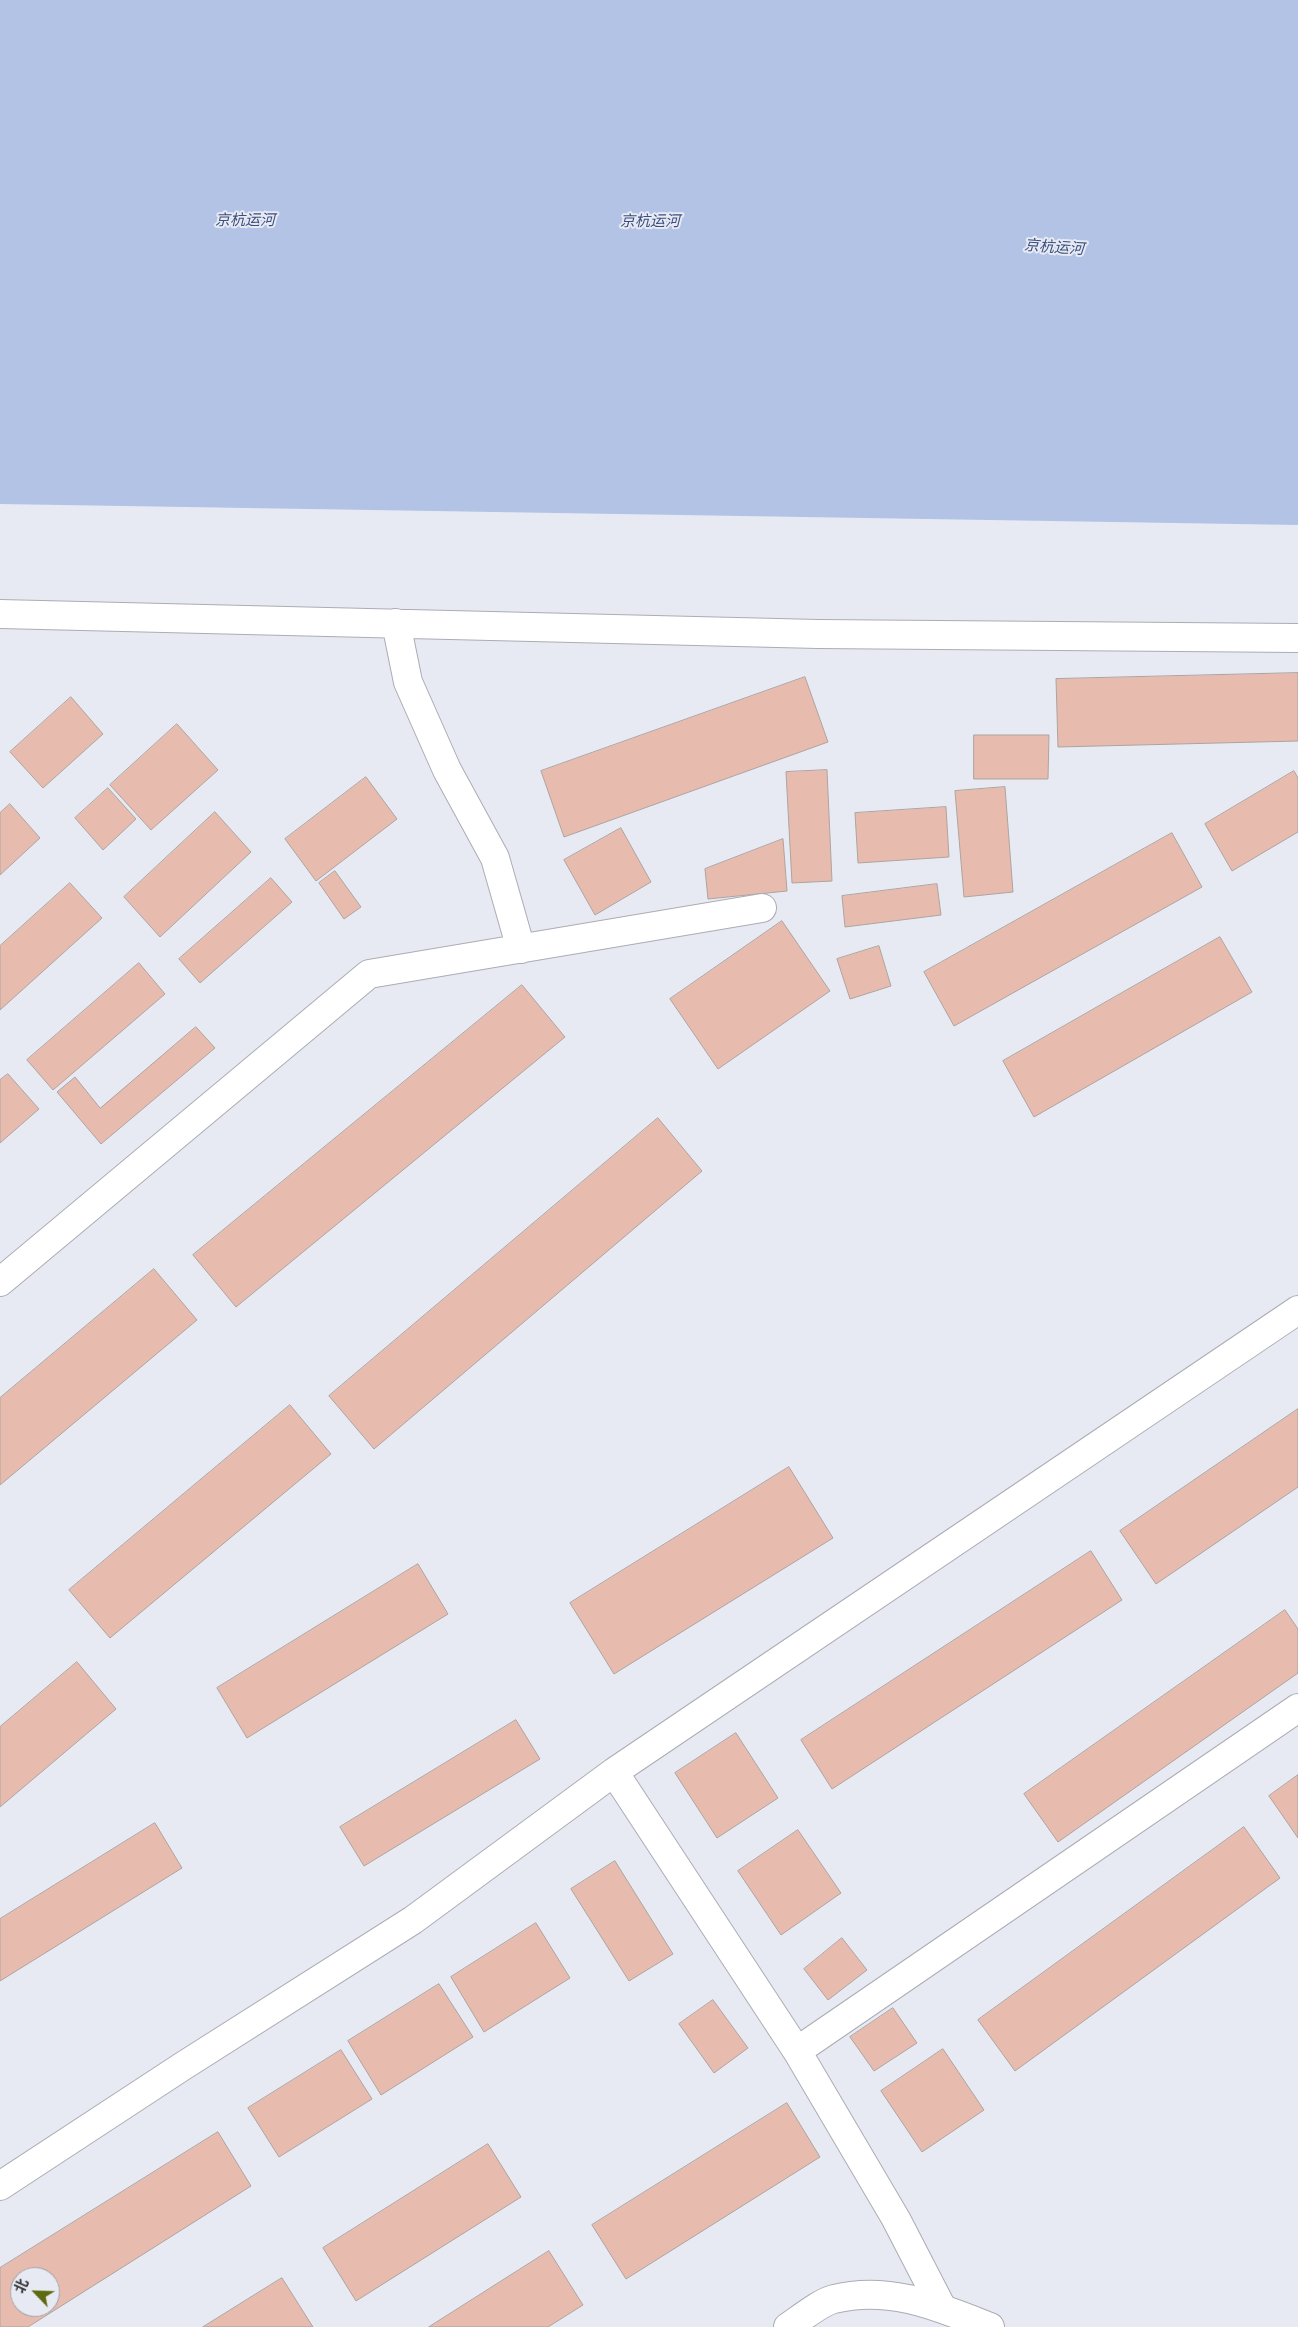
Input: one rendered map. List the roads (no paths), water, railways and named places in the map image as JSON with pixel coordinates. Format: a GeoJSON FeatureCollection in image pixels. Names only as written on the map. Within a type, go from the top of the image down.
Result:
{"type":"FeatureCollection","features":[{"type":"Feature","properties":{"kind":"street"},"geometry":{"type":"LineString","coordinates":[[0,614],[818,634],[1298,638]]}},
{"type":"Feature","properties":{"kind":"street"},"geometry":{"type":"LineString","coordinates":[[396,623],[408,682],[447,770],[495,858],[521,948]]}},
{"type":"Feature","properties":{"kind":"street"},"geometry":{"type":"LineString","coordinates":[[0,1282],[369,974],[762,908]]}},
{"type":"Feature","properties":{"kind":"street"},"geometry":{"type":"LineString","coordinates":[[0,2186],[191,2061],[413,1920],[614,1772],[1298,1310]]}},
{"type":"Feature","properties":{"kind":"street"},"geometry":{"type":"LineString","coordinates":[[797,2051],[1298,1708]]}},
{"type":"Feature","properties":{"kind":"street"},"geometry":{"type":"LineString","coordinates":[[614,1772],[797,2051],[896,2219],[942,2308]]}},
{"type":"Feature","properties":{"kind":"street"},"geometry":{"type":"LineString","coordinates":[[788,2327],[832,2299],[884,2293],[942,2308],[990,2327]]}},
{"type":"Feature","properties":{"kind":"water","name":"京杭运河"},"geometry":{"type":"Polygon","coordinates":[[[0,0],[1298,0],[1298,525],[0,504],[0,0]]]}}]}
